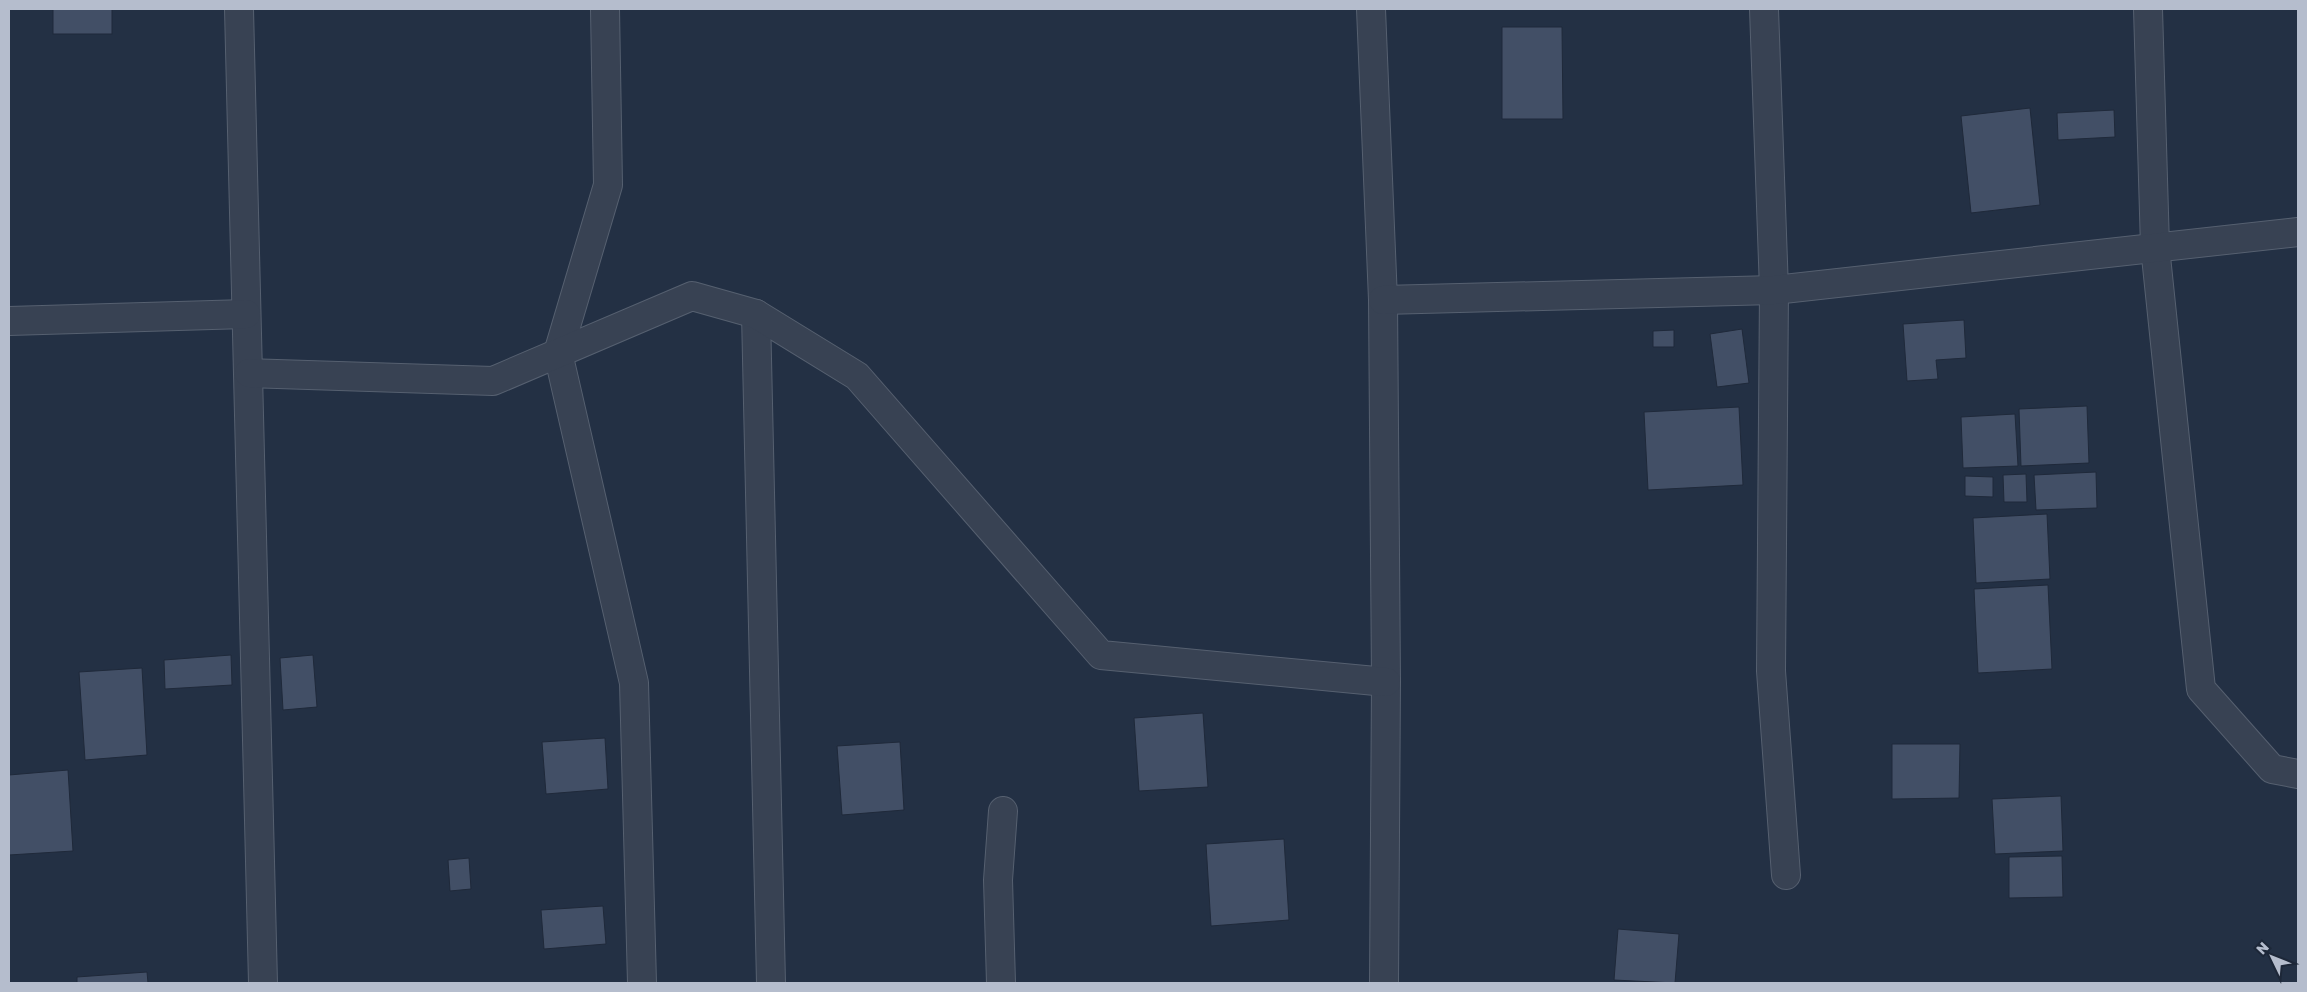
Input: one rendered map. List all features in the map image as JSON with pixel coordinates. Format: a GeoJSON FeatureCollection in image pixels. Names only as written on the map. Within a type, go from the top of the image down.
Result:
{"type":"FeatureCollection","features":[{"type":"Feature","properties":{"kind":"street"},"geometry":{"type":"LineString","coordinates":[[239,9],[263,983]]}},
{"type":"Feature","properties":{"kind":"street"},"geometry":{"type":"LineString","coordinates":[[605,9],[608,185],[558,353],[634,683],[642,983]]}},
{"type":"Feature","properties":{"kind":"street"},"geometry":{"type":"LineString","coordinates":[[1371,9],[1383,300],[1386,682],[1384,983]]}},
{"type":"Feature","properties":{"kind":"street"},"geometry":{"type":"LineString","coordinates":[[1764,9],[1774,290],[1771,671],[1786,875]]}},
{"type":"Feature","properties":{"kind":"street"},"geometry":{"type":"LineString","coordinates":[[2148,9],[2155,247],[2201,689],[2272,769],[2298,774]]}},
{"type":"Feature","properties":{"kind":"street"},"geometry":{"type":"LineString","coordinates":[[1383,300],[1774,290],[2298,232]]}},
{"type":"Feature","properties":{"kind":"street"},"geometry":{"type":"LineString","coordinates":[[249,373],[493,381],[692,296],[756,314],[857,376],[1101,655],[1386,682]]}},
{"type":"Feature","properties":{"kind":"street"},"geometry":{"type":"LineString","coordinates":[[9,320],[246,314]]}},
{"type":"Feature","properties":{"kind":"street"},"geometry":{"type":"LineString","coordinates":[[756,314],[772,983]]}},
{"type":"Feature","properties":{"kind":"street"},"geometry":{"type":"LineString","coordinates":[[1001,983],[998,880],[1003,811]]}},
{"type":"Feature","properties":{"kind":"building"},"geometry":{"type":"Polygon","coordinates":[[[53,9],[112,9],[112,34],[53,34],[53,9]]]}},
{"type":"Feature","properties":{"kind":"building"},"geometry":{"type":"Polygon","coordinates":[[[1502,27],[1562,27],[1563,119],[1502,119],[1502,27]]]}},
{"type":"Feature","properties":{"kind":"building"},"geometry":{"type":"Polygon","coordinates":[[[2030,108],[2040,205],[1971,213],[1961,116],[2030,108]]]}},
{"type":"Feature","properties":{"kind":"building"},"geometry":{"type":"Polygon","coordinates":[[[2114,110],[2115,137],[2058,140],[2057,113],[2114,110]]]}},
{"type":"Feature","properties":{"kind":"building"},"geometry":{"type":"Polygon","coordinates":[[[1964,320],[1966,358],[1936,360],[1938,379],[1907,381],[1903,324],[1964,320]]]}},
{"type":"Feature","properties":{"kind":"building"},"geometry":{"type":"Polygon","coordinates":[[[1742,329],[1749,383],[1717,387],[1710,334],[1742,329]]]}},
{"type":"Feature","properties":{"kind":"building"},"geometry":{"type":"Polygon","coordinates":[[[1674,330],[1674,347],[1653,347],[1653,331],[1674,330]]]}},
{"type":"Feature","properties":{"kind":"building"},"geometry":{"type":"Polygon","coordinates":[[[2087,406],[2089,463],[2021,466],[2019,409],[2087,406]]]}},
{"type":"Feature","properties":{"kind":"building"},"geometry":{"type":"Polygon","coordinates":[[[1739,407],[1743,485],[1648,490],[1644,412],[1739,407]]]}},
{"type":"Feature","properties":{"kind":"building"},"geometry":{"type":"Polygon","coordinates":[[[2015,414],[2018,466],[1963,468],[1961,417],[2015,414]]]}},
{"type":"Feature","properties":{"kind":"building"},"geometry":{"type":"Polygon","coordinates":[[[2096,472],[2097,508],[2036,510],[2034,475],[2096,472]]]}},
{"type":"Feature","properties":{"kind":"building"},"geometry":{"type":"Polygon","coordinates":[[[2026,474],[2027,502],[2004,502],[2003,475],[2026,474]]]}},
{"type":"Feature","properties":{"kind":"building"},"geometry":{"type":"Polygon","coordinates":[[[1965,476],[1993,477],[1993,497],[1965,496],[1965,476]]]}},
{"type":"Feature","properties":{"kind":"building"},"geometry":{"type":"Polygon","coordinates":[[[2047,514],[2050,579],[1976,583],[1973,518],[2047,514]]]}},
{"type":"Feature","properties":{"kind":"building"},"geometry":{"type":"Polygon","coordinates":[[[2048,585],[2052,669],[1978,673],[1974,589],[2048,585]]]}},
{"type":"Feature","properties":{"kind":"building"},"geometry":{"type":"Polygon","coordinates":[[[231,655],[232,685],[165,689],[164,660],[231,655]]]}},
{"type":"Feature","properties":{"kind":"building"},"geometry":{"type":"Polygon","coordinates":[[[313,655],[317,707],[283,710],[280,658],[313,655]]]}},
{"type":"Feature","properties":{"kind":"building"},"geometry":{"type":"Polygon","coordinates":[[[142,668],[147,755],[85,760],[79,672],[142,668]]]}},
{"type":"Feature","properties":{"kind":"building"},"geometry":{"type":"Polygon","coordinates":[[[1203,713],[1208,787],[1139,791],[1134,718],[1203,713]]]}},
{"type":"Feature","properties":{"kind":"building"},"geometry":{"type":"Polygon","coordinates":[[[605,738],[608,789],[546,794],[542,742],[605,738]]]}},
{"type":"Feature","properties":{"kind":"building"},"geometry":{"type":"Polygon","coordinates":[[[900,742],[904,810],[842,815],[837,746],[900,742]]]}},
{"type":"Feature","properties":{"kind":"building"},"geometry":{"type":"Polygon","coordinates":[[[1892,744],[1960,744],[1959,798],[1892,799],[1892,744]]]}},
{"type":"Feature","properties":{"kind":"building"},"geometry":{"type":"Polygon","coordinates":[[[68,770],[73,851],[9,855],[9,775],[68,770]]]}},
{"type":"Feature","properties":{"kind":"building"},"geometry":{"type":"Polygon","coordinates":[[[2061,796],[2063,851],[1995,854],[1992,799],[2061,796]]]}},
{"type":"Feature","properties":{"kind":"building"},"geometry":{"type":"Polygon","coordinates":[[[1284,839],[1289,920],[1211,926],[1206,844],[1284,839]]]}},
{"type":"Feature","properties":{"kind":"building"},"geometry":{"type":"Polygon","coordinates":[[[2062,856],[2063,897],[2009,898],[2009,857],[2062,856]]]}},
{"type":"Feature","properties":{"kind":"building"},"geometry":{"type":"Polygon","coordinates":[[[469,858],[471,889],[450,891],[448,860],[469,858]]]}},
{"type":"Feature","properties":{"kind":"building"},"geometry":{"type":"Polygon","coordinates":[[[603,906],[606,944],[544,949],[541,910],[603,906]]]}},
{"type":"Feature","properties":{"kind":"building"},"geometry":{"type":"Polygon","coordinates":[[[1618,929],[1679,934],[1675,983],[1614,980],[1618,929]]]}},
{"type":"Feature","properties":{"kind":"building"},"geometry":{"type":"Polygon","coordinates":[[[147,972],[148,983],[77,983],[77,977],[147,972]]]}}]}
